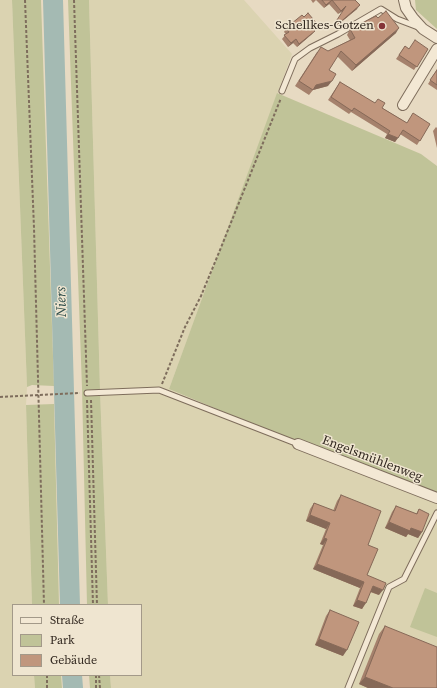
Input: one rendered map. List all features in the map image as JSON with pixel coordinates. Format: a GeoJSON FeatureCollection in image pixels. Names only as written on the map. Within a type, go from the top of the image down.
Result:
{"type":"FeatureCollection","features":[{"type":"Feature","properties":{"kind":"street"},"geometry":{"type":"LineString","coordinates":[[404,0],[406,8],[413,18],[423,29],[437,38]]}},
{"type":"Feature","properties":{"kind":"street"},"geometry":{"type":"LineString","coordinates":[[403,104],[437,49]]}},
{"type":"Feature","properties":{"kind":"street","name":"Engelsmühlenweg"},"geometry":{"type":"LineString","coordinates":[[298,444],[437,498]]}},
{"type":"Feature","properties":{"kind":"lane"},"geometry":{"type":"LineString","coordinates":[[282,91],[295,59],[310,48],[338,34],[381,9],[397,19],[423,29]]}},
{"type":"Feature","properties":{"kind":"lane"},"geometry":{"type":"LineString","coordinates":[[87,393],[160,390],[298,444]]}},
{"type":"Feature","properties":{"kind":"lane"},"geometry":{"type":"LineString","coordinates":[[348,688],[389,587],[404,579],[437,513]]}},
{"type":"Feature","properties":{"kind":"path"},"geometry":{"type":"LineString","coordinates":[[26,0],[34,228],[44,604]]}},
{"type":"Feature","properties":{"kind":"path"},"geometry":{"type":"LineString","coordinates":[[74,0],[94,604]]}},
{"type":"Feature","properties":{"kind":"path"},"geometry":{"type":"LineString","coordinates":[[160,390],[185,327],[201,296],[220,250],[282,91]]}},
{"type":"Feature","properties":{"kind":"path"},"geometry":{"type":"LineString","coordinates":[[0,396],[87,393]]}},
{"type":"Feature","properties":{"kind":"path"},"geometry":{"type":"LineString","coordinates":[[87,393],[97,604]]}},
{"type":"Feature","properties":{"kind":"path"},"geometry":{"type":"LineString","coordinates":[[47,676],[47,688]]}},
{"type":"Feature","properties":{"kind":"path"},"geometry":{"type":"LineString","coordinates":[[96,676],[96,688]]}},
{"type":"Feature","properties":{"kind":"path"},"geometry":{"type":"LineString","coordinates":[[99,676],[100,688]]}},
{"type":"Feature","properties":{"kind":"shaded area"},"geometry":{"type":"Polygon","coordinates":[[[0,0],[12,0],[27,387],[26,405],[32,604],[12,604],[12,676],[34,676],[35,688],[0,688],[0,0]]]}},
{"type":"Feature","properties":{"kind":"shaded area"},"geometry":{"type":"Polygon","coordinates":[[[89,0],[244,0],[292,54],[169,389],[296,446],[437,503],[437,688],[111,688],[110,676],[142,676],[142,604],[108,604],[100,390],[89,0]]]}},
{"type":"Feature","properties":{"kind":"green space"},"geometry":{"type":"Polygon","coordinates":[[[12,0],[41,0],[54,386],[32,385],[27,387],[12,0]]]}},
{"type":"Feature","properties":{"kind":"green space"},"geometry":{"type":"Polygon","coordinates":[[[68,0],[89,0],[100,390],[108,604],[87,604],[82,388],[68,0]]]}},
{"type":"Feature","properties":{"kind":"green space"},"geometry":{"type":"Polygon","coordinates":[[[415,0],[437,0],[437,29],[416,10],[415,0]]]}},
{"type":"Feature","properties":{"kind":"green space"},"geometry":{"type":"Polygon","coordinates":[[[277,93],[421,154],[437,166],[437,501],[169,389],[277,93]]]}},
{"type":"Feature","properties":{"kind":"green space"},"geometry":{"type":"Polygon","coordinates":[[[54,404],[59,604],[32,604],[26,405],[54,404]]]}},
{"type":"Feature","properties":{"kind":"green space"},"geometry":{"type":"Polygon","coordinates":[[[425,588],[437,593],[437,637],[410,627],[425,588]]]}},
{"type":"Feature","properties":{"kind":"green space"},"geometry":{"type":"Polygon","coordinates":[[[34,676],[61,676],[62,688],[35,688],[34,676]]]}},
{"type":"Feature","properties":{"kind":"green space"},"geometry":{"type":"Polygon","coordinates":[[[89,676],[110,676],[111,688],[90,688],[89,676]]]}},
{"type":"Feature","properties":{"kind":"building"},"geometry":{"type":"Polygon","coordinates":[[[322,0],[332,0],[326,5],[322,0]]]}},
{"type":"Feature","properties":{"kind":"building"},"geometry":{"type":"Polygon","coordinates":[[[332,0],[355,0],[360,5],[337,25],[335,23],[346,6],[341,11],[332,0]]]}},
{"type":"Feature","properties":{"kind":"building"},"geometry":{"type":"Polygon","coordinates":[[[386,11],[399,28],[356,65],[341,51],[329,70],[336,74],[332,81],[316,85],[313,90],[299,81],[321,47],[328,51],[355,38],[350,29],[376,16],[378,18],[386,11]]]}},
{"type":"Feature","properties":{"kind":"building"},"geometry":{"type":"Polygon","coordinates":[[[308,13],[318,25],[313,29],[315,31],[299,44],[296,39],[291,43],[284,35],[289,32],[286,28],[302,15],[304,17],[308,13]]]}},
{"type":"Feature","properties":{"kind":"building"},"geometry":{"type":"Polygon","coordinates":[[[415,40],[428,49],[417,67],[399,55],[405,46],[409,49],[415,40]]]}},
{"type":"Feature","properties":{"kind":"building"},"geometry":{"type":"Polygon","coordinates":[[[437,70],[437,85],[430,80],[437,70]]]}},
{"type":"Feature","properties":{"kind":"building"},"geometry":{"type":"Polygon","coordinates":[[[340,82],[375,103],[378,99],[385,103],[382,108],[407,123],[413,113],[430,124],[420,141],[403,130],[398,138],[388,134],[390,131],[354,108],[352,111],[331,97],[340,82]]]}},
{"type":"Feature","properties":{"kind":"building"},"geometry":{"type":"Polygon","coordinates":[[[341,495],[381,511],[368,545],[378,549],[367,575],[386,583],[383,590],[373,586],[366,603],[357,600],[364,582],[317,564],[327,539],[324,538],[330,523],[310,515],[314,503],[335,511],[341,495]]]}},
{"type":"Feature","properties":{"kind":"building"},"geometry":{"type":"Polygon","coordinates":[[[396,506],[417,514],[419,509],[429,514],[422,532],[411,528],[410,531],[389,522],[396,506]]]}},
{"type":"Feature","properties":{"kind":"building"},"geometry":{"type":"Polygon","coordinates":[[[330,610],[359,622],[347,650],[319,639],[330,610]]]}},
{"type":"Feature","properties":{"kind":"building"},"geometry":{"type":"Polygon","coordinates":[[[385,626],[437,647],[437,688],[393,688],[365,677],[385,626]]]}},
{"type":"Feature","properties":{"kind":"waterway","name":"Niers"},"geometry":{"type":"LineString","coordinates":[[53,0],[70,604]]}},
{"type":"Feature","properties":{"kind":"waterway","name":"Niers"},"geometry":{"type":"LineString","coordinates":[[72,676],[73,688]]}},
{"type":"Feature","properties":{"kind":"place","name":"Schellkes-Gotzen"},"geometry":{"type":"Point","coordinates":[382,26]}}]}
